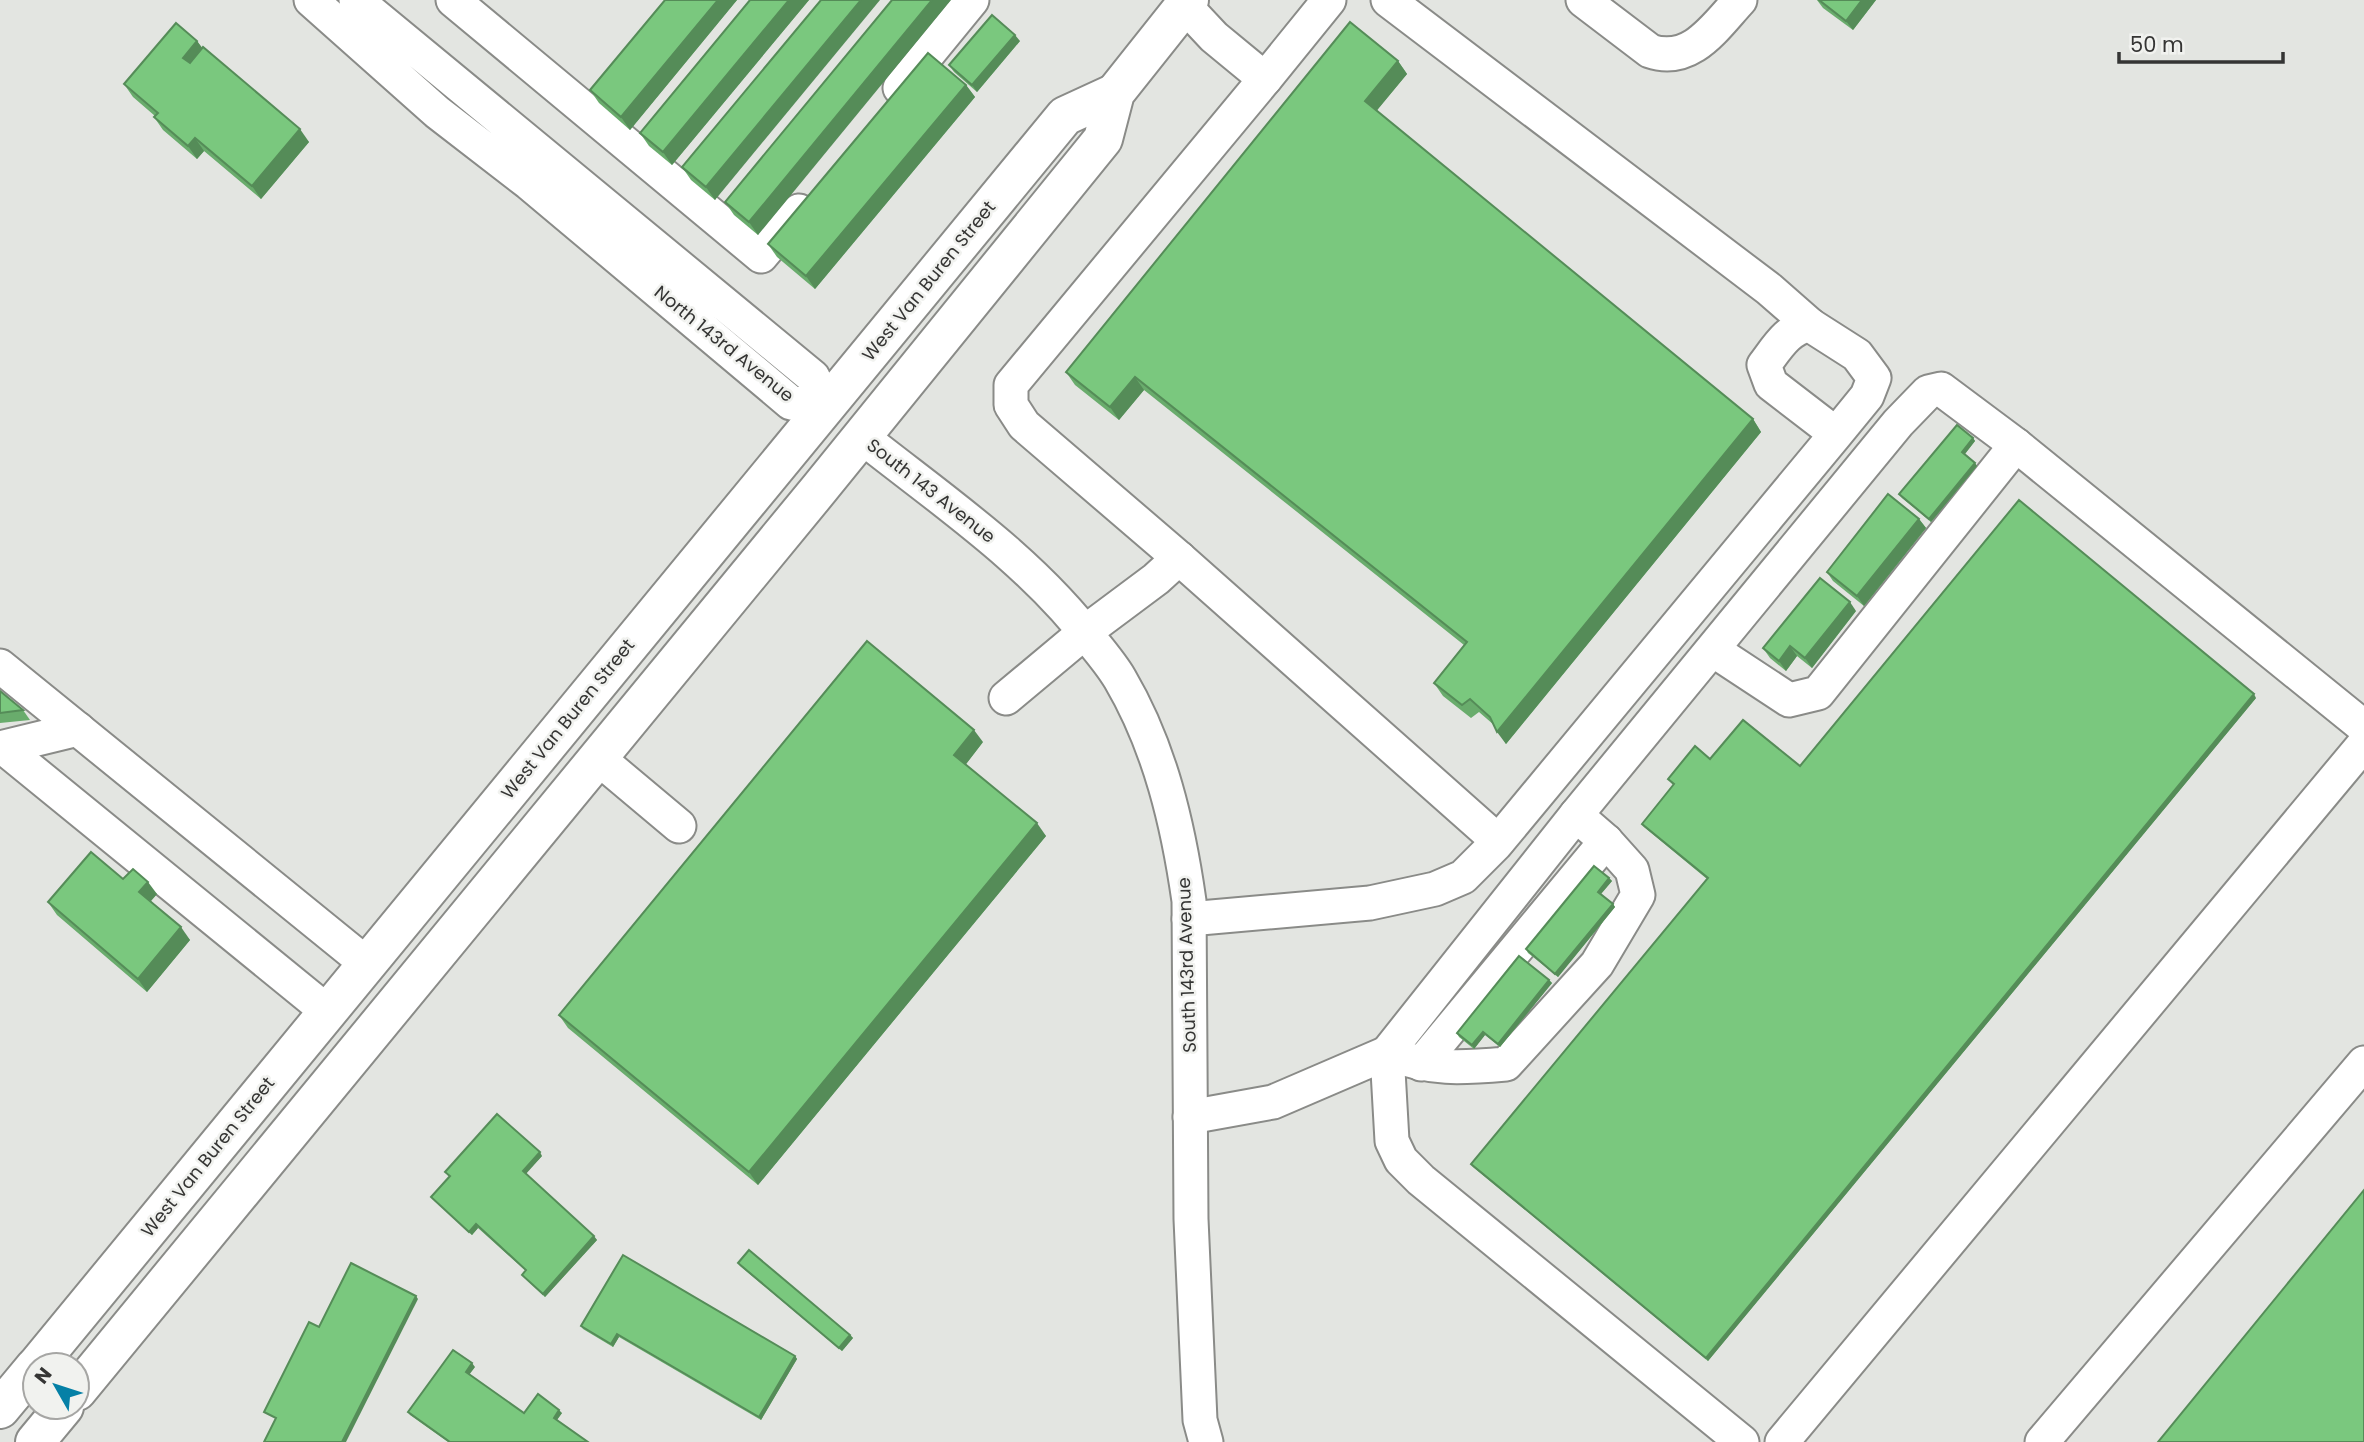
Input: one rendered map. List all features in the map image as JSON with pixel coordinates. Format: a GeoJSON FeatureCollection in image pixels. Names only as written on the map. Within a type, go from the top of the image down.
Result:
{"type":"FeatureCollection","features":[{"type":"Feature","properties":{"kind":"main road","name":"West Van Buren Street"},"geometry":{"type":"LineString","coordinates":[[91,1374],[862,437],[1103,139],[1115,93],[1187,3]]}},
{"type":"Feature","properties":{"kind":"main road","name":"West Van Buren Street"},"geometry":{"type":"LineString","coordinates":[[48,1351],[1065,116],[1115,93]]}},
{"type":"Feature","properties":{"kind":"main road"},"geometry":{"type":"LineString","coordinates":[[826,406],[862,437]]}},
{"type":"Feature","properties":{"kind":"main road"},"geometry":{"type":"LineString","coordinates":[[317,1099],[330,1049],[371,998],[374,988],[368,964]]}},
{"type":"Feature","properties":{"kind":"main road","name":"West Van Buren Street"},"geometry":{"type":"LineString","coordinates":[[0,1409],[21,1384]]}},
{"type":"Feature","properties":{"kind":"main road"},"geometry":{"type":"LineString","coordinates":[[35,1442],[52,1421]]}},
{"type":"Feature","properties":{"kind":"street","name":"North 143rd Avenue"},"geometry":{"type":"LineString","coordinates":[[311,0],[437,112],[529,183],[791,403],[826,406],[813,376],[356,0]]}},
{"type":"Feature","properties":{"kind":"street"},"geometry":{"type":"LineString","coordinates":[[453,0],[761,256],[814,192]]}},
{"type":"Feature","properties":{"kind":"street"},"geometry":{"type":"LineString","coordinates":[[884,107],[972,0]]}},
{"type":"Feature","properties":{"kind":"street"},"geometry":{"type":"LineString","coordinates":[[1329,0],[1011,385],[1011,405],[1024,425],[1179,558],[1498,841]]}},
{"type":"Feature","properties":{"kind":"street"},"geometry":{"type":"LineString","coordinates":[[1189,919],[1370,903],[1435,889],[1463,877],[1498,841],[1836,434],[1867,396],[1874,378],[1857,355],[1810,325],[1769,289],[1388,0]]}},
{"type":"Feature","properties":{"kind":"street"},"geometry":{"type":"LineString","coordinates":[[1583,0],[1650,51],[1663,55],[1675,55],[1696,45],[1740,0]]}},
{"type":"Feature","properties":{"kind":"street"},"geometry":{"type":"LineString","coordinates":[[1187,3],[1214,37],[1265,79]]}},
{"type":"Feature","properties":{"kind":"street"},"geometry":{"type":"LineString","coordinates":[[1810,325],[1802,326],[1786,336],[1764,365],[1771,384],[1836,434]]}},
{"type":"Feature","properties":{"kind":"street"},"geometry":{"type":"LineString","coordinates":[[1190,1117],[1273,1102],[1387,1053],[1577,815],[1898,423],[1928,392],[1941,388],[2016,445],[2364,727]]}},
{"type":"Feature","properties":{"kind":"street","name":"South 143 Avenue"},"geometry":{"type":"LineString","coordinates":[[862,437],[1001,546]]}},
{"type":"Feature","properties":{"kind":"street"},"geometry":{"type":"LineString","coordinates":[[1713,650],[1789,700],[1818,694],[2016,445]]}},
{"type":"Feature","properties":{"kind":"street","name":"South 143rd Avenue"},"geometry":{"type":"LineString","coordinates":[[1001,546],[1031,573],[1085,632],[1119,677],[1141,719],[1163,776],[1183,858],[1189,919],[1191,1219],[1199,1407],[1206,1442]]}},
{"type":"Feature","properties":{"kind":"street"},"geometry":{"type":"LineString","coordinates":[[1006,698],[1179,558]]}},
{"type":"Feature","properties":{"kind":"street"},"geometry":{"type":"LineString","coordinates":[[0,666],[368,964]]}},
{"type":"Feature","properties":{"kind":"street"},"geometry":{"type":"LineString","coordinates":[[2,748],[78,729]]}},
{"type":"Feature","properties":{"kind":"street"},"geometry":{"type":"LineString","coordinates":[[1782,1442],[2364,744]]}},
{"type":"Feature","properties":{"kind":"street"},"geometry":{"type":"LineString","coordinates":[[2,748],[328,1012]]}},
{"type":"Feature","properties":{"kind":"street"},"geometry":{"type":"LineString","coordinates":[[598,758],[679,826]]}},
{"type":"Feature","properties":{"kind":"street"},"geometry":{"type":"LineString","coordinates":[[1387,1053],[1421,1063],[1456,1068],[1506,1063],[1597,964],[1638,895],[1632,870],[1606,841],[1577,815]]}},
{"type":"Feature","properties":{"kind":"street"},"geometry":{"type":"LineString","coordinates":[[1421,1063],[1606,841]]}},
{"type":"Feature","properties":{"kind":"street"},"geometry":{"type":"LineString","coordinates":[[1387,1053],[1392,1141],[1401,1160],[1421,1180],[1742,1442]]}},
{"type":"Feature","properties":{"kind":"street"},"geometry":{"type":"LineString","coordinates":[[2042,1442],[2364,1063]]}},
{"type":"Feature","properties":{"kind":"building"},"geometry":{"type":"Polygon","coordinates":[[[665,0],[718,0],[621,117],[590,90],[665,0]]]}},
{"type":"Feature","properties":{"kind":"building"},"geometry":{"type":"Polygon","coordinates":[[[750,0],[789,0],[663,152],[640,133],[750,0]]]}},
{"type":"Feature","properties":{"kind":"building"},"geometry":{"type":"Polygon","coordinates":[[[821,0],[861,0],[706,187],[682,167],[821,0]]]}},
{"type":"Feature","properties":{"kind":"building"},"geometry":{"type":"Polygon","coordinates":[[[892,0],[932,0],[749,222],[725,202],[892,0]]]}},
{"type":"Feature","properties":{"kind":"building"},"geometry":{"type":"Polygon","coordinates":[[[1819,0],[1862,0],[1846,21],[1819,0]]]}},
{"type":"Feature","properties":{"kind":"building"},"geometry":{"type":"Polygon","coordinates":[[[992,15],[1015,35],[972,85],[949,65],[992,15]]]}},
{"type":"Feature","properties":{"kind":"building"},"geometry":{"type":"Polygon","coordinates":[[[1350,22],[1398,61],[1365,101],[1753,419],[1497,732],[1490,717],[1470,699],[1462,705],[1434,683],[1467,642],[1135,377],[1110,407],[1066,372],[1350,22]]]}},
{"type":"Feature","properties":{"kind":"building"},"geometry":{"type":"Polygon","coordinates":[[[176,23],[197,41],[183,58],[190,63],[203,47],[300,129],[252,186],[195,138],[188,146],[154,117],[158,113],[124,84],[176,23]]]}},
{"type":"Feature","properties":{"kind":"building"},"geometry":{"type":"Polygon","coordinates":[[[928,53],[966,85],[806,276],[768,244],[928,53]]]}},
{"type":"Feature","properties":{"kind":"building"},"geometry":{"type":"Polygon","coordinates":[[[1957,425],[1973,438],[1962,452],[1975,463],[1929,519],[1899,494],[1957,425]]]}},
{"type":"Feature","properties":{"kind":"building"},"geometry":{"type":"Polygon","coordinates":[[[1888,494],[1919,519],[1857,596],[1827,572],[1888,494]]]}},
{"type":"Feature","properties":{"kind":"building"},"geometry":{"type":"Polygon","coordinates":[[[2019,500],[2254,694],[1706,1358],[1471,1164],[1708,878],[1642,824],[1674,784],[1668,779],[1695,746],[1710,759],[1743,720],[1800,766],[2019,500]]]}},
{"type":"Feature","properties":{"kind":"building"},"geometry":{"type":"Polygon","coordinates":[[[1820,578],[1850,602],[1805,658],[1790,646],[1779,661],[1763,648],[1820,578]]]}},
{"type":"Feature","properties":{"kind":"building"},"geometry":{"type":"Polygon","coordinates":[[[867,641],[974,730],[954,755],[1037,823],[749,1172],[559,1015],[867,641]]]}},
{"type":"Feature","properties":{"kind":"building"},"geometry":{"type":"Polygon","coordinates":[[[0,691],[23,710],[0,713],[0,691]]]}},
{"type":"Feature","properties":{"kind":"building"},"geometry":{"type":"Polygon","coordinates":[[[91,852],[123,879],[133,869],[148,882],[139,892],[181,927],[138,979],[48,902],[91,852]]]}},
{"type":"Feature","properties":{"kind":"building"},"geometry":{"type":"Polygon","coordinates":[[[1594,866],[1609,878],[1598,892],[1613,904],[1555,974],[1526,949],[1594,866]]]}},
{"type":"Feature","properties":{"kind":"building"},"geometry":{"type":"Polygon","coordinates":[[[1519,956],[1549,980],[1498,1044],[1483,1032],[1472,1045],[1457,1033],[1519,956]]]}},
{"type":"Feature","properties":{"kind":"building"},"geometry":{"type":"Polygon","coordinates":[[[497,1114],[540,1152],[523,1171],[594,1236],[543,1294],[522,1275],[526,1270],[476,1224],[469,1232],[431,1197],[450,1176],[445,1172],[497,1114]]]}},
{"type":"Feature","properties":{"kind":"building"},"geometry":{"type":"Polygon","coordinates":[[[2364,1190],[2364,1442],[2158,1442],[2364,1190]]]}},
{"type":"Feature","properties":{"kind":"building"},"geometry":{"type":"Polygon","coordinates":[[[749,1250],[850,1335],[839,1348],[738,1263],[749,1250]]]}},
{"type":"Feature","properties":{"kind":"building"},"geometry":{"type":"Polygon","coordinates":[[[623,1255],[795,1356],[759,1417],[617,1334],[611,1344],[581,1326],[623,1255]]]}},
{"type":"Feature","properties":{"kind":"building"},"geometry":{"type":"Polygon","coordinates":[[[351,1263],[416,1296],[342,1442],[264,1442],[276,1418],[264,1412],[309,1322],[319,1327],[351,1263]]]}},
{"type":"Feature","properties":{"kind":"building"},"geometry":{"type":"Polygon","coordinates":[[[453,1350],[472,1363],[466,1372],[524,1413],[538,1394],[559,1410],[554,1418],[588,1442],[450,1442],[408,1412],[453,1350]]]}}]}
